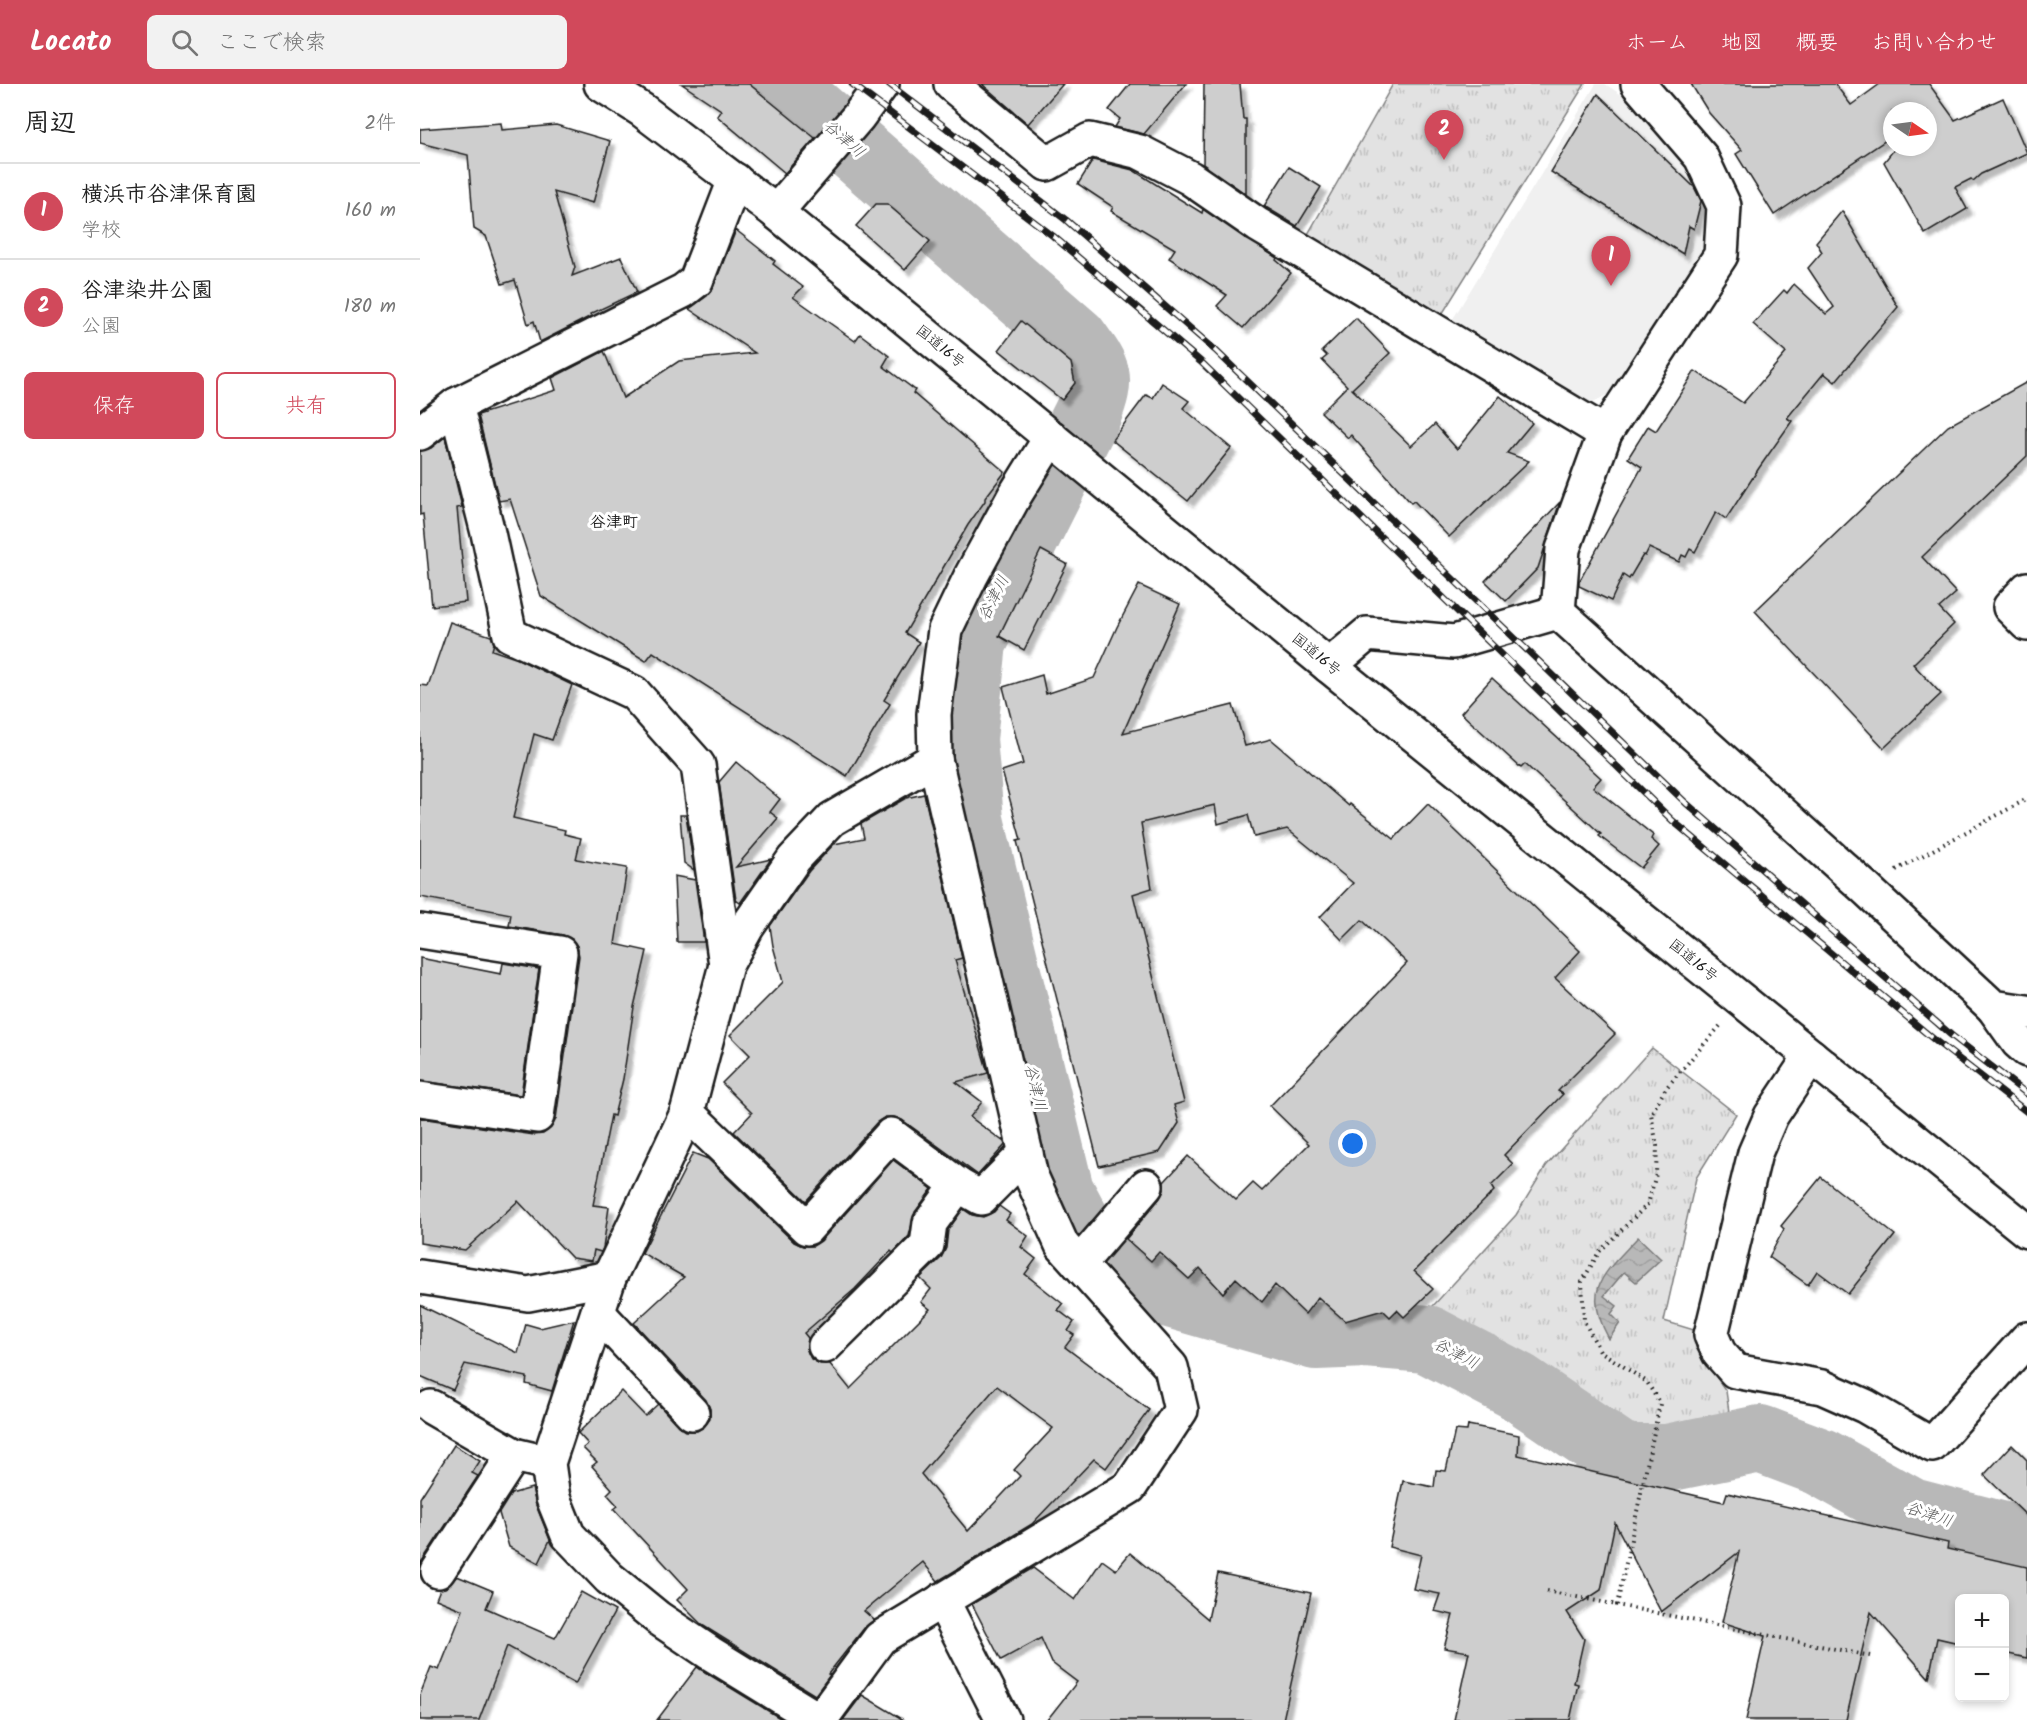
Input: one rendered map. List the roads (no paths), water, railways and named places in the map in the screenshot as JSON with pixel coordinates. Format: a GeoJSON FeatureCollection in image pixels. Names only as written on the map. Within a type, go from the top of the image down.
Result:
{"type":"FeatureCollection","features":[{"type":"Feature","properties":{"kind":"main road","name":"国道16号"},"geometry":{"type":"LineString","coordinates":[[601,84],[642,110],[776,212],[1329,666],[2027,1231]]}},
{"type":"Feature","properties":{"kind":"main road"},"geometry":{"type":"LineString","coordinates":[[776,212],[858,117],[882,84]]}},
{"type":"Feature","properties":{"kind":"main road"},"geometry":{"type":"LineString","coordinates":[[951,84],[1047,164],[1090,140],[1140,152],[1190,178],[1258,225],[1605,434]]}},
{"type":"Feature","properties":{"kind":"main road"},"geometry":{"type":"LineString","coordinates":[[1558,612],[1563,549],[1605,434],[1721,255],[1724,206],[1701,157],[1638,84]]}},
{"type":"Feature","properties":{"kind":"main road"},"geometry":{"type":"LineString","coordinates":[[420,433],[456,405],[683,291],[696,281],[735,180]]}},
{"type":"Feature","properties":{"kind":"main road"},"geometry":{"type":"LineString","coordinates":[[456,405],[488,533],[510,635],[634,693],[698,765],[726,965]]}},
{"type":"Feature","properties":{"kind":"main road"},"geometry":{"type":"LineString","coordinates":[[935,759],[832,819],[794,859],[747,927],[726,965],[687,1113],[609,1278],[548,1463],[554,1497],[568,1535],[609,1578],[658,1618],[693,1642],[820,1720],[880,1638],[1130,1487],[1181,1410],[1171,1366],[1062,1245],[1031,1176],[935,759],[934,714],[945,630],[1015,495],[1054,440]]}},
{"type":"Feature","properties":{"kind":"main road"},"geometry":{"type":"LineString","coordinates":[[2027,589],[2010,607],[2027,624]]}},
{"type":"Feature","properties":{"kind":"main road"},"geometry":{"type":"LineString","coordinates":[[1329,666],[1366,634],[1454,642],[1558,612]]}},
{"type":"Feature","properties":{"kind":"main road"},"geometry":{"type":"LineString","coordinates":[[1558,612],[1993,1007],[2018,1042],[2027,1050]]}},
{"type":"Feature","properties":{"kind":"main road"},"geometry":{"type":"LineString","coordinates":[[420,931],[560,953],[537,1116],[420,1099]]}},
{"type":"Feature","properties":{"kind":"main road"},"geometry":{"type":"LineString","coordinates":[[1993,1007],[2027,1012]]}},
{"type":"Feature","properties":{"kind":"main road"},"geometry":{"type":"LineString","coordinates":[[1811,1056],[1771,1116],[1755,1154],[1711,1335],[1719,1353],[1735,1371],[1822,1387],[1865,1406],[1932,1444],[2027,1339]]}},
{"type":"Feature","properties":{"kind":"main road"},"geometry":{"type":"LineString","coordinates":[[687,1113],[807,1228],[891,1135],[958,1185],[981,1198],[1026,1153]]}},
{"type":"Feature","properties":{"kind":"main road"},"geometry":{"type":"LineString","coordinates":[[825,1347],[927,1245],[930,1223],[958,1185]]}},
{"type":"Feature","properties":{"kind":"main road"},"geometry":{"type":"LineString","coordinates":[[1079,1264],[1146,1186]]}},
{"type":"Feature","properties":{"kind":"main road"},"geometry":{"type":"LineString","coordinates":[[420,1277],[528,1294],[609,1278]]}},
{"type":"Feature","properties":{"kind":"main road"},"geometry":{"type":"LineString","coordinates":[[598,1313],[692,1413]]}},
{"type":"Feature","properties":{"kind":"main road"},"geometry":{"type":"LineString","coordinates":[[431,1407],[514,1455],[548,1463]]}},
{"type":"Feature","properties":{"kind":"main road"},"geometry":{"type":"LineString","coordinates":[[438,1571],[514,1455]]}},
{"type":"Feature","properties":{"kind":"main road"},"geometry":{"type":"LineString","coordinates":[[942,1600],[1002,1720]]}},
{"type":"Feature","properties":{"kind":"water"},"geometry":{"type":"Polygon","coordinates":[[[1638,1237],[1661,1259],[1636,1282],[1624,1272],[1604,1296],[1617,1306],[1611,1314],[1620,1323],[1609,1339],[1597,1307],[1600,1283],[1615,1261],[1638,1237]]]}},
{"type":"Feature","properties":{"kind":"waterway","name":"谷津川"},"geometry":{"type":"LineString","coordinates":[[781,84],[1075,340],[1093,367],[1096,382],[1088,413],[973,642],[963,739],[970,820],[1060,1191],[1081,1230],[1111,1263],[1146,1287],[1316,1336],[1367,1334],[1427,1339],[1517,1386],[1623,1458],[1667,1458],[1760,1439],[1821,1462],[1911,1512],[2027,1542]]}},
{"type":"Feature","properties":{"kind":"railway"},"geometry":{"type":"LineString","coordinates":[[852,84],[1053,236],[1201,362],[1673,821],[1937,1042],[2027,1112]]}},
{"type":"Feature","properties":{"kind":"railway"},"geometry":{"type":"LineString","coordinates":[[889,84],[1066,220],[1215,350],[1686,803],[1951,1035],[2027,1094]]}},
{"type":"Feature","properties":{"kind":"place","name":"谷津染井公園"},"geometry":{"type":"Point","coordinates":[1444,160]}},
{"type":"Feature","properties":{"kind":"place","name":"横浜市谷津保育園"},"geometry":{"type":"Point","coordinates":[1611,286]}},
{"type":"Feature","properties":{"kind":"district","name":"谷津町"},"geometry":{"type":"Point","coordinates":[614,522]}}]}
